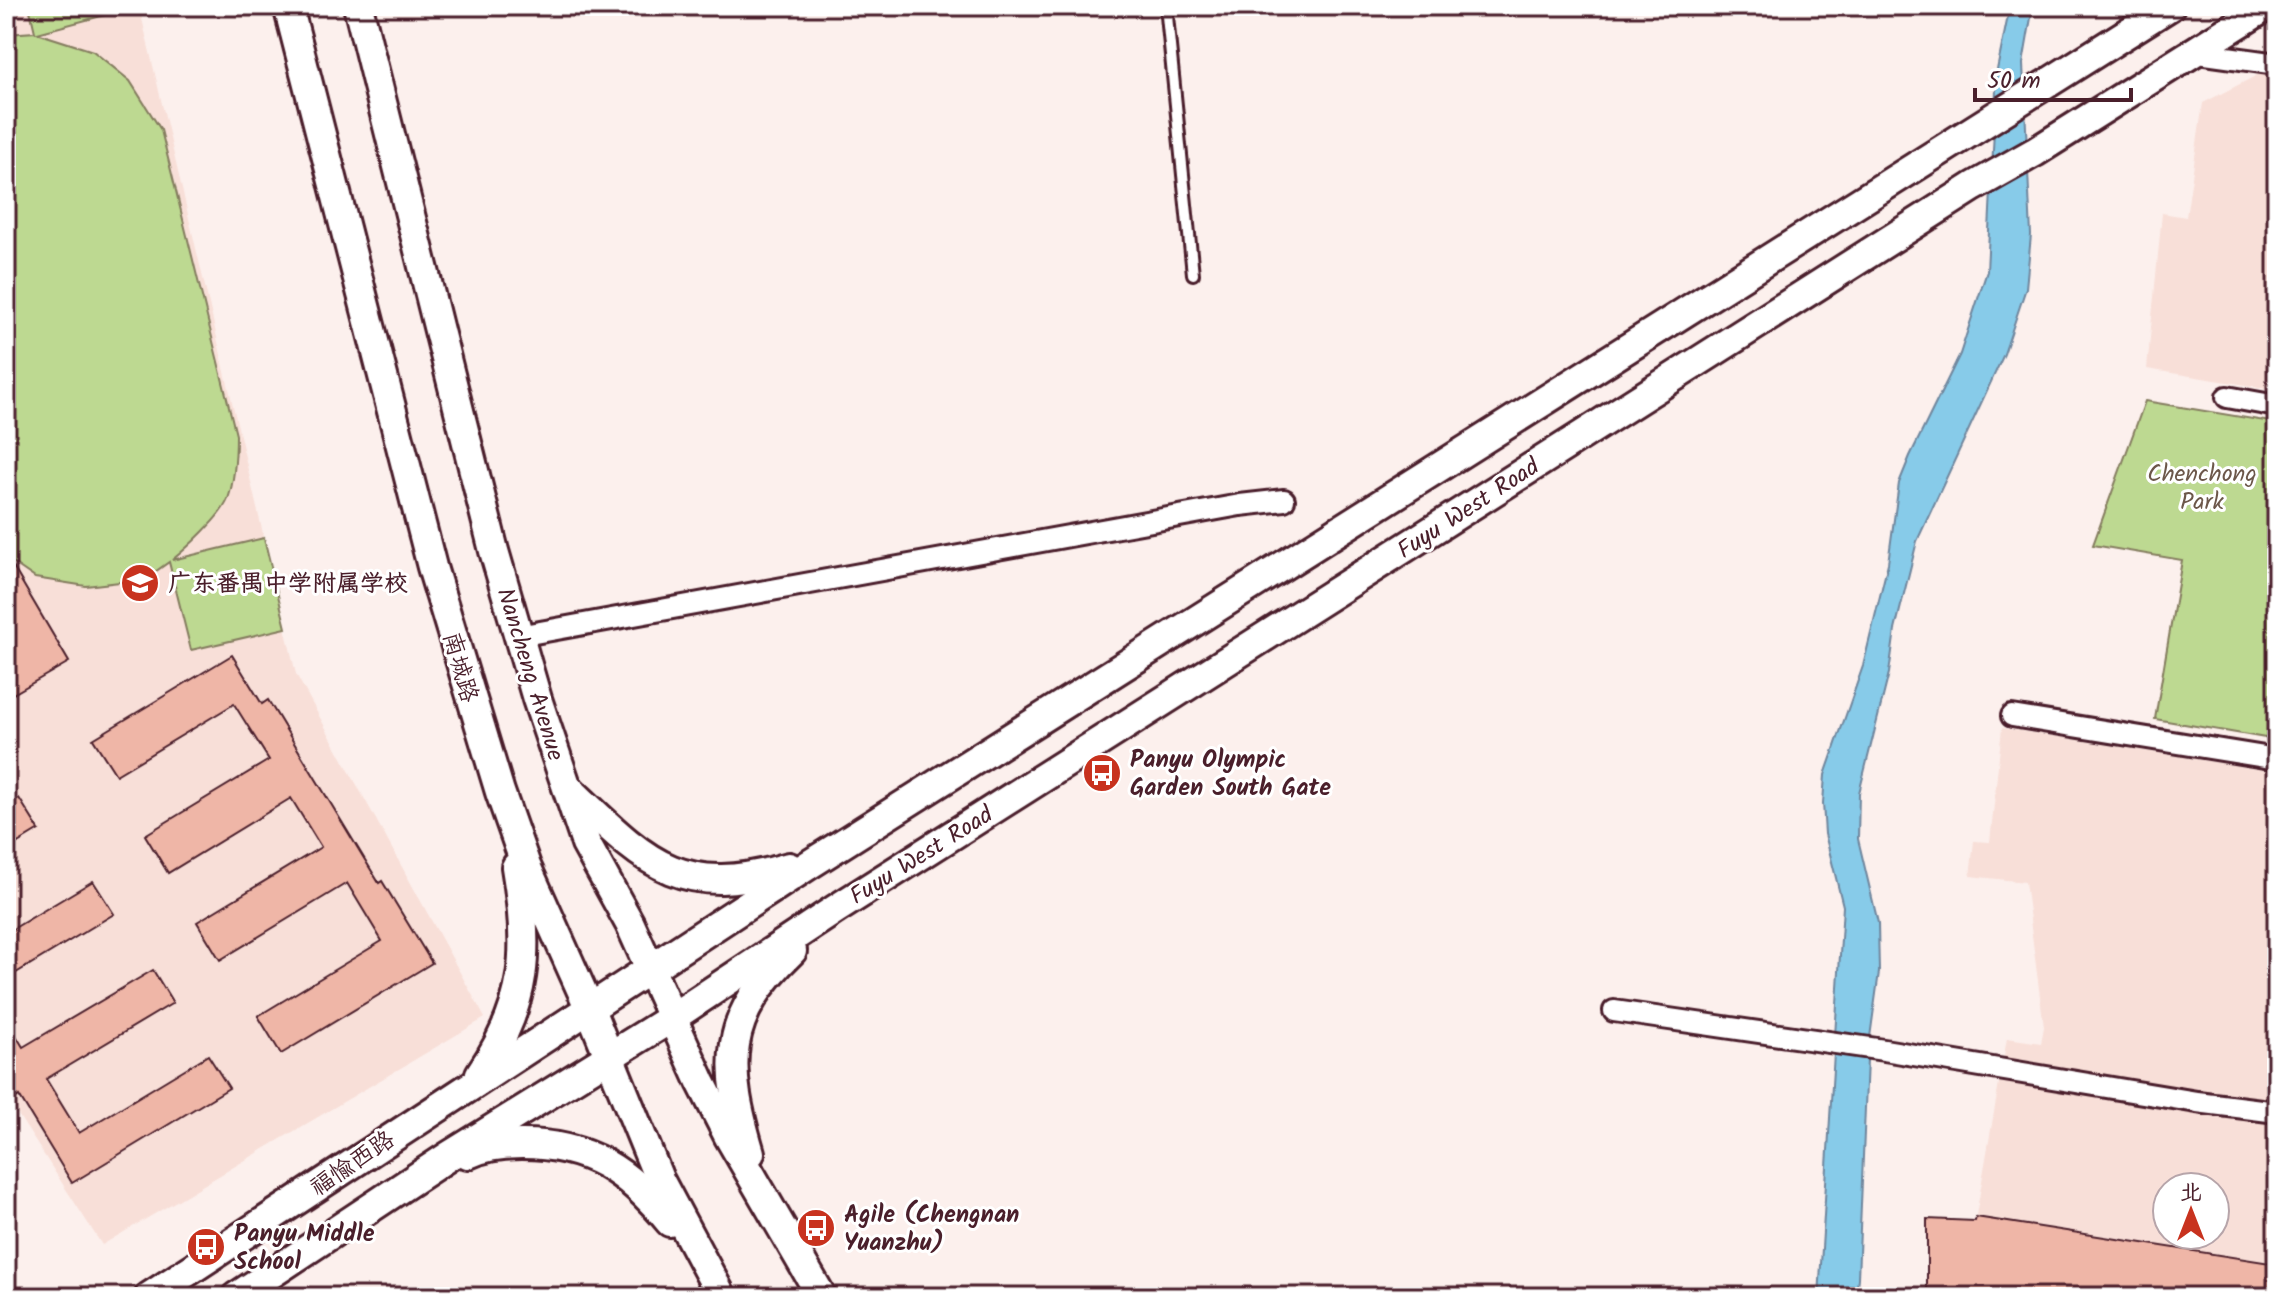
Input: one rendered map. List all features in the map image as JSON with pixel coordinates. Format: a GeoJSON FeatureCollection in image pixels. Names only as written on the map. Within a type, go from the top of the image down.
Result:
{"type":"FeatureCollection","features":[{"type":"Feature","properties":{"kind":"street","name":"南城路"},"geometry":{"type":"LineString","coordinates":[[288,6],[432,567],[475,718],[526,866],[589,1007],[659,1179],[722,1297]]}},
{"type":"Feature","properties":{"kind":"street","name":"Nancheng Avenue"},"geometry":{"type":"LineString","coordinates":[[358,6],[478,491],[518,636],[586,844],[630,924],[701,1082],[822,1297]]}},
{"type":"Feature","properties":{"kind":"street"},"geometry":{"type":"LineString","coordinates":[[650,967],[2170,6]]}},
{"type":"Feature","properties":{"kind":"street","name":"Fuyu West Road"},"geometry":{"type":"LineString","coordinates":[[413,1180],[1973,187],[2035,152],[2267,6]]}},
{"type":"Feature","properties":{"kind":"street"},"geometry":{"type":"LineString","coordinates":[[2191,52],[2277,64]]}},
{"type":"Feature","properties":{"kind":"street"},"geometry":{"type":"LineString","coordinates":[[2227,397],[2277,406]]}},
{"type":"Feature","properties":{"kind":"street"},"geometry":{"type":"LineString","coordinates":[[518,636],[1240,505],[1284,500]]}},
{"type":"Feature","properties":{"kind":"street"},"geometry":{"type":"LineString","coordinates":[[2012,716],[2277,759]]}},
{"type":"Feature","properties":{"kind":"street"},"geometry":{"type":"LineString","coordinates":[[566,786],[650,861],[697,879],[722,881],[755,877],[801,863],[861,831]]}},
{"type":"Feature","properties":{"kind":"street"},"geometry":{"type":"LineString","coordinates":[[475,1082],[507,1029],[522,978],[524,912],[506,810]]}},
{"type":"Feature","properties":{"kind":"street"},"geometry":{"type":"LineString","coordinates":[[765,1199],[736,1098],[732,1066],[736,1033],[746,1006],[766,979],[836,909]]}},
{"type":"Feature","properties":{"kind":"street","name":"福愉西路"},"geometry":{"type":"LineString","coordinates":[[149,1297],[650,967]]}},
{"type":"Feature","properties":{"kind":"street"},"geometry":{"type":"LineString","coordinates":[[1614,1011],[2277,1112]]}},
{"type":"Feature","properties":{"kind":"street"},"geometry":{"type":"LineString","coordinates":[[413,1180],[481,1148],[506,1144],[570,1148],[604,1162],[629,1179],[653,1201],[706,1268]]}},
{"type":"Feature","properties":{"kind":"street","name":"福愉西路"},"geometry":{"type":"LineString","coordinates":[[236,1297],[413,1180]]}},
{"type":"Feature","properties":{"kind":"lane"},"geometry":{"type":"LineString","coordinates":[[1166,6],[1193,274]]}},
{"type":"Feature","properties":{"kind":"shaded area","name":"广东番禺中学附属学校"},"geometry":{"type":"Polygon","coordinates":[[[6,6],[139,6],[296,674],[485,1018],[102,1245],[6,1096],[6,6]]]}},
{"type":"Feature","properties":{"kind":"shaded area"},"geometry":{"type":"Polygon","coordinates":[[[2277,65],[2277,390],[2147,369],[2162,213],[2186,217],[2203,103],[2277,65]]]}},
{"type":"Feature","properties":{"kind":"shaded area"},"geometry":{"type":"Polygon","coordinates":[[[2002,728],[2277,772],[2277,1297],[1927,1297],[1927,1219],[1975,1221],[2007,1038],[2041,1043],[2044,1027],[2025,882],[1970,876],[1974,841],[1990,842],[2002,728]]]}},
{"type":"Feature","properties":{"kind":"green space"},"geometry":{"type":"Polygon","coordinates":[[[29,6],[139,6],[37,33],[93,51],[130,81],[161,130],[236,435],[234,475],[228,499],[203,532],[172,560],[264,538],[286,628],[191,650],[169,562],[145,579],[86,586],[35,578],[6,558],[6,34],[35,32],[29,6]]]}},
{"type":"Feature","properties":{"kind":"green space","name":"Chenchong Park"},"geometry":{"type":"Polygon","coordinates":[[[2145,401],[2277,423],[2277,740],[2155,719],[2182,560],[2093,545],[2145,401]]]}},
{"type":"Feature","properties":{"kind":"water"},"geometry":{"type":"Polygon","coordinates":[[[2010,6],[2033,6],[2023,64],[2031,235],[2026,288],[2004,354],[1917,541],[1859,793],[1858,839],[1878,923],[1879,972],[1867,1059],[1858,1278],[1856,1297],[1819,1297],[1843,906],[1825,834],[1825,775],[1863,666],[1888,563],[1899,483],[1960,354],[1987,271],[1997,70],[2010,6]]]}},
{"type":"Feature","properties":{"kind":"building"},"geometry":{"type":"Polygon","coordinates":[[[6,555],[69,662],[6,698],[6,555]]]}},
{"type":"Feature","properties":{"kind":"building"},"geometry":{"type":"Polygon","coordinates":[[[232,655],[262,704],[268,700],[379,883],[382,881],[432,963],[281,1054],[258,1016],[382,941],[347,883],[220,960],[197,922],[321,847],[291,798],[168,873],[145,835],[269,760],[234,704],[116,775],[93,739],[232,655]]]}},
{"type":"Feature","properties":{"kind":"building"},"geometry":{"type":"Polygon","coordinates":[[[19,798],[39,830],[6,850],[6,806],[19,798]]]}},
{"type":"Feature","properties":{"kind":"building"},"geometry":{"type":"Polygon","coordinates":[[[93,881],[114,914],[6,979],[6,933],[93,881]]]}},
{"type":"Feature","properties":{"kind":"building"},"geometry":{"type":"Polygon","coordinates":[[[153,970],[173,1003],[46,1079],[79,1133],[208,1055],[229,1088],[72,1183],[19,1096],[16,1098],[6,1081],[6,1019],[23,1047],[153,970]]]}},
{"type":"Feature","properties":{"kind":"building"},"geometry":{"type":"Polygon","coordinates":[[[1976,1217],[2151,1244],[2151,1251],[2194,1251],[2277,1264],[2277,1297],[1927,1297],[1927,1219],[1975,1221],[1976,1217]]]}},
{"type":"Feature","properties":{"kind":"place","name":"广东番禺中学附属学校"},"geometry":{"type":"Point","coordinates":[140,583]}},
{"type":"Feature","properties":{"kind":"place","name":"Panyu Olympic Garden South Gate"},"geometry":{"type":"Point","coordinates":[1102,773]}},
{"type":"Feature","properties":{"kind":"place","name":"Agile (Chengnan Yuanzhu)"},"geometry":{"type":"Point","coordinates":[816,1228]}},
{"type":"Feature","properties":{"kind":"place","name":"Panyu Middle School"},"geometry":{"type":"Point","coordinates":[206,1247]}}]}
